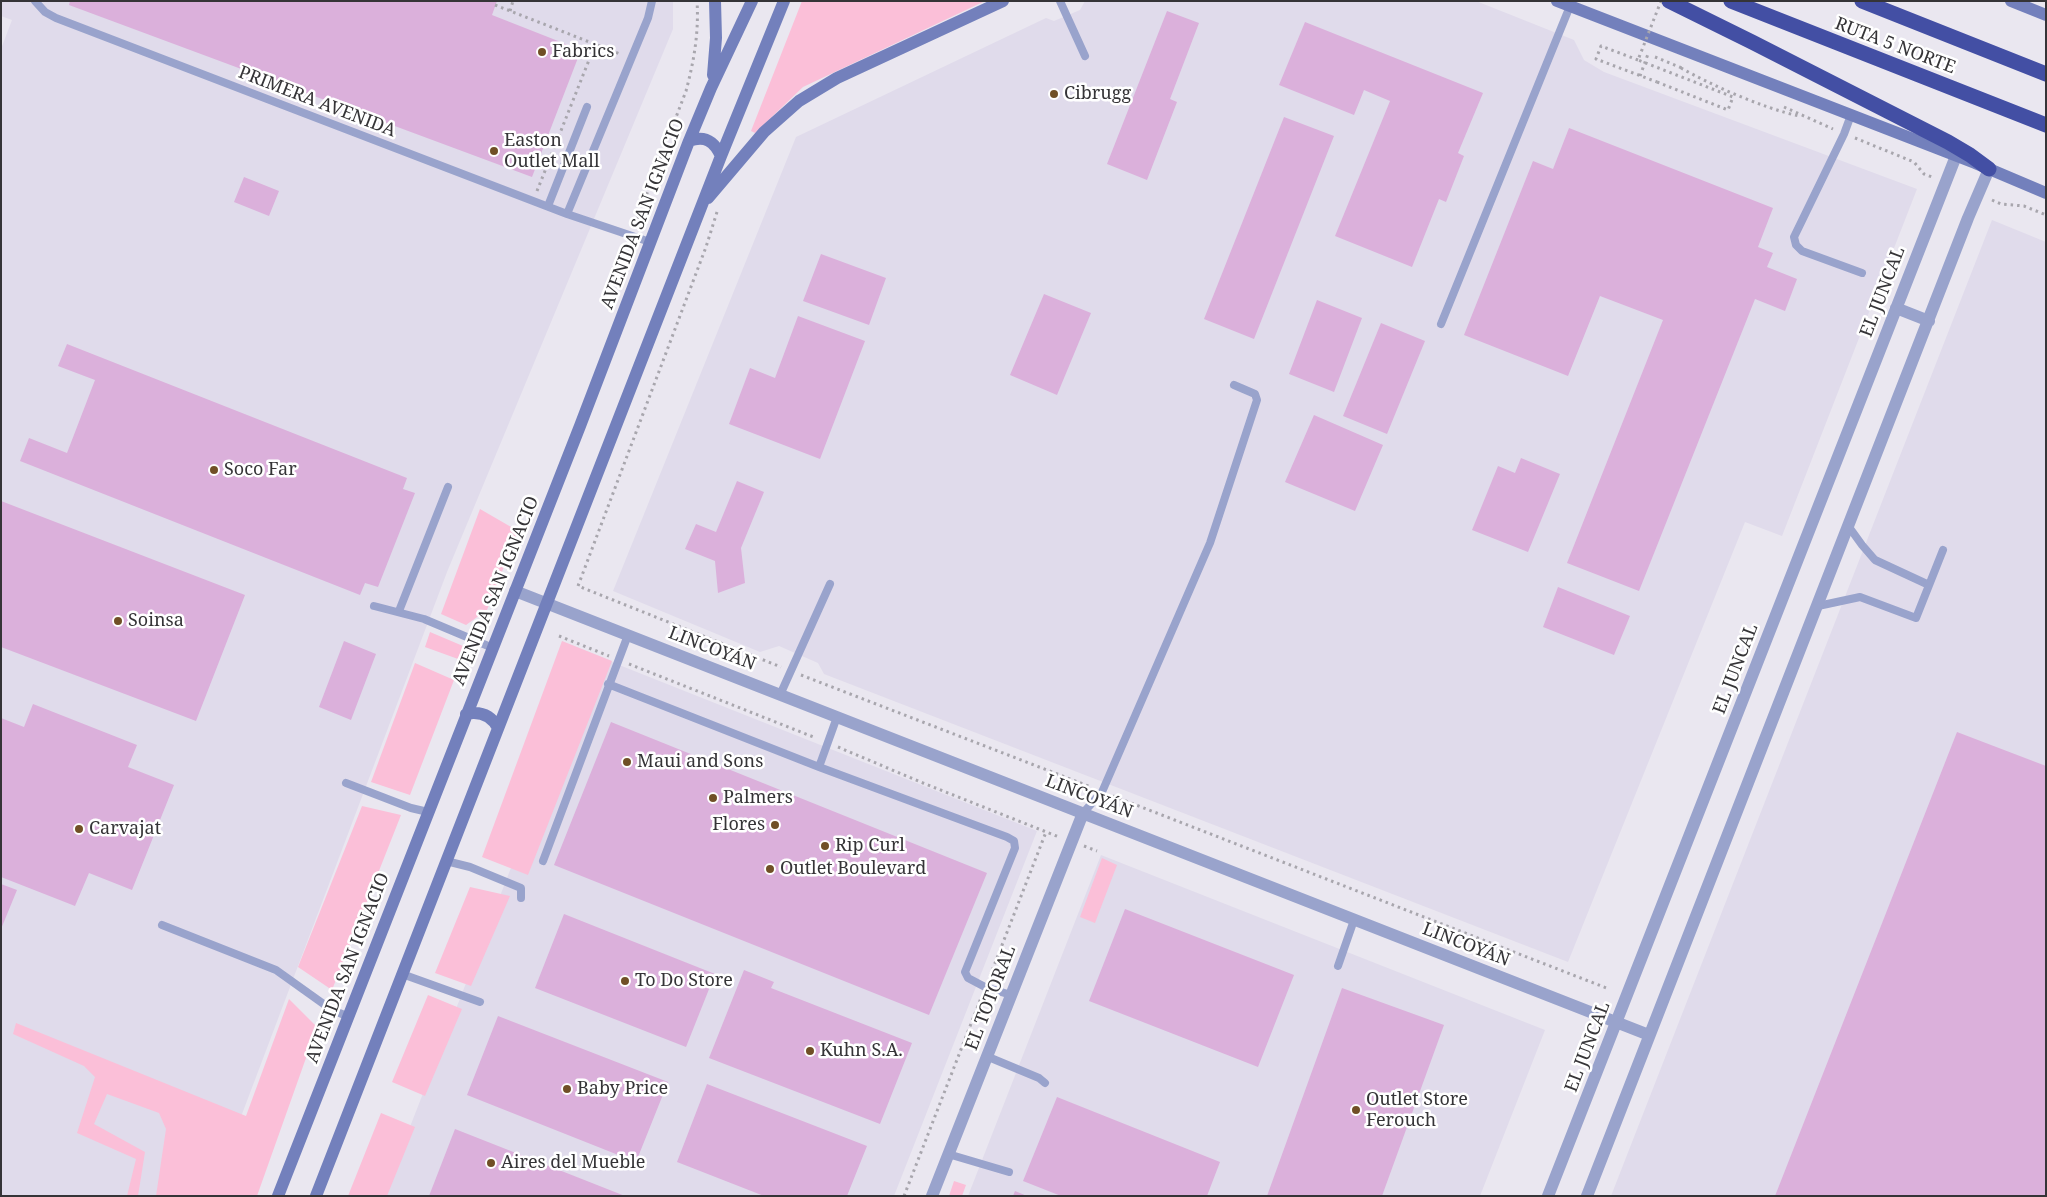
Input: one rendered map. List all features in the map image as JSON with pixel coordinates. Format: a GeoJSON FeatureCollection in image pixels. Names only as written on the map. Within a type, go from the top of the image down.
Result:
{"type":"FeatureCollection","features":[{"type":"Feature","properties":{"kind":"highway"},"geometry":{"type":"LineString","coordinates":[[1669,1],[1948,142],[1970,154],[1989,169]]}},
{"type":"Feature","properties":{"kind":"highway","name":"RUTA 5 NORTE"},"geometry":{"type":"LineString","coordinates":[[1731,1],[2046,125]]}},
{"type":"Feature","properties":{"kind":"highway","name":"RUTA 5 NORTE"},"geometry":{"type":"LineString","coordinates":[[1862,1],[2046,74]]}},
{"type":"Feature","properties":{"kind":"main road"},"geometry":{"type":"LineString","coordinates":[[711,88],[716,38],[715,1]]}},
{"type":"Feature","properties":{"kind":"main road","name":"AVENIDA SAN IGNACIO"},"geometry":{"type":"LineString","coordinates":[[278,1196],[689,141],[711,88],[752,1]]}},
{"type":"Feature","properties":{"kind":"main road"},"geometry":{"type":"LineString","coordinates":[[316,1196],[702,204],[784,1]]}},
{"type":"Feature","properties":{"kind":"main road"},"geometry":{"type":"LineString","coordinates":[[702,204],[764,132],[799,102],[838,78],[1003,1]]}},
{"type":"Feature","properties":{"kind":"main road"},"geometry":{"type":"LineString","coordinates":[[1557,1],[1956,156],[2046,193]]}},
{"type":"Feature","properties":{"kind":"main road"},"geometry":{"type":"LineString","coordinates":[[2011,1],[2046,15]]}},
{"type":"Feature","properties":{"kind":"main road"},"geometry":{"type":"LineString","coordinates":[[689,141],[701,138],[710,141],[717,148],[721,156]]}},
{"type":"Feature","properties":{"kind":"main road"},"geometry":{"type":"LineString","coordinates":[[466,714],[482,713],[492,719],[498,728]]}},
{"type":"Feature","properties":{"kind":"street","name":"EL JUNCAL"},"geometry":{"type":"LineString","coordinates":[[1548,1196],[1956,156]]}},
{"type":"Feature","properties":{"kind":"street"},"geometry":{"type":"LineString","coordinates":[[1587,1196],[1968,218],[1989,169]]}},
{"type":"Feature","properties":{"kind":"street"},"geometry":{"type":"LineString","coordinates":[[1896,308],[1929,321]]}},
{"type":"Feature","properties":{"kind":"street","name":"LINCOYÁN"},"geometry":{"type":"LineString","coordinates":[[515,591],[1649,1035]]}},
{"type":"Feature","properties":{"kind":"street","name":"EL TOTORAL"},"geometry":{"type":"LineString","coordinates":[[932,1196],[1083,813]]}},
{"type":"Feature","properties":{"kind":"lane","name":"PRIMERA AVENIDA"},"geometry":{"type":"LineString","coordinates":[[35,1],[45,12],[56,18],[567,214],[650,242]]}},
{"type":"Feature","properties":{"kind":"lane"},"geometry":{"type":"LineString","coordinates":[[567,214],[648,18],[652,1]]}},
{"type":"Feature","properties":{"kind":"lane"},"geometry":{"type":"LineString","coordinates":[[1060,1],[1085,56]]}},
{"type":"Feature","properties":{"kind":"lane"},"geometry":{"type":"LineString","coordinates":[[1441,324],[1570,6]]}},
{"type":"Feature","properties":{"kind":"lane"},"geometry":{"type":"LineString","coordinates":[[548,206],[587,107]]}},
{"type":"Feature","properties":{"kind":"lane"},"geometry":{"type":"LineString","coordinates":[[1850,115],[1844,134],[1794,237],[1796,245],[1802,251],[1862,274]]}},
{"type":"Feature","properties":{"kind":"lane"},"geometry":{"type":"LineString","coordinates":[[1083,813],[1102,792],[1210,543],[1257,400],[1255,394],[1234,385]]}},
{"type":"Feature","properties":{"kind":"lane"},"geometry":{"type":"LineString","coordinates":[[398,611],[448,487]]}},
{"type":"Feature","properties":{"kind":"lane"},"geometry":{"type":"LineString","coordinates":[[1849,526],[1862,546],[1876,560],[1929,584]]}},
{"type":"Feature","properties":{"kind":"lane"},"geometry":{"type":"LineString","coordinates":[[1818,606],[1860,597],[1916,618],[1943,550]]}},
{"type":"Feature","properties":{"kind":"lane"},"geometry":{"type":"LineString","coordinates":[[780,695],[830,584]]}},
{"type":"Feature","properties":{"kind":"lane"},"geometry":{"type":"LineString","coordinates":[[374,606],[424,619],[493,648]]}},
{"type":"Feature","properties":{"kind":"lane"},"geometry":{"type":"LineString","coordinates":[[543,861],[628,635]]}},
{"type":"Feature","properties":{"kind":"lane"},"geometry":{"type":"LineString","coordinates":[[608,684],[819,767],[1008,837],[1014,841],[1015,848],[965,972],[968,978],[985,987],[1011,995]]}},
{"type":"Feature","properties":{"kind":"lane"},"geometry":{"type":"LineString","coordinates":[[819,767],[837,717]]}},
{"type":"Feature","properties":{"kind":"lane"},"geometry":{"type":"LineString","coordinates":[[346,783],[411,808],[428,812]]}},
{"type":"Feature","properties":{"kind":"lane"},"geometry":{"type":"LineString","coordinates":[[446,861],[470,867],[521,888],[521,898]]}},
{"type":"Feature","properties":{"kind":"lane"},"geometry":{"type":"LineString","coordinates":[[1338,966],[1354,920]]}},
{"type":"Feature","properties":{"kind":"lane"},"geometry":{"type":"LineString","coordinates":[[162,925],[276,970],[332,1010],[348,1016]]}},
{"type":"Feature","properties":{"kind":"lane"},"geometry":{"type":"LineString","coordinates":[[402,974],[480,1002]]}},
{"type":"Feature","properties":{"kind":"lane"},"geometry":{"type":"LineString","coordinates":[[986,1056],[1039,1078],[1045,1083]]}},
{"type":"Feature","properties":{"kind":"lane"},"geometry":{"type":"LineString","coordinates":[[948,1154],[1009,1172]]}},
{"type":"Feature","properties":{"kind":"path"},"geometry":{"type":"LineString","coordinates":[[510,11],[513,1]]}},
{"type":"Feature","properties":{"kind":"path"},"geometry":{"type":"LineString","coordinates":[[631,236],[686,91],[692,70],[698,26],[697,1]]}},
{"type":"Feature","properties":{"kind":"path"},"geometry":{"type":"LineString","coordinates":[[1638,60],[1661,1]]}},
{"type":"Feature","properties":{"kind":"path"},"geometry":{"type":"LineString","coordinates":[[495,5],[631,59]]}},
{"type":"Feature","properties":{"kind":"path"},"geometry":{"type":"LineString","coordinates":[[534,201],[595,44]]}},
{"type":"Feature","properties":{"kind":"path"},"geometry":{"type":"LineString","coordinates":[[1601,46],[1638,60],[1733,97],[1728,110],[1596,59],[1601,46]]}},
{"type":"Feature","properties":{"kind":"path"},"geometry":{"type":"LineString","coordinates":[[1640,76],[1648,54]]}},
{"type":"Feature","properties":{"kind":"path"},"geometry":{"type":"LineString","coordinates":[[1681,68],[1698,78],[1782,112],[1804,118]]}},
{"type":"Feature","properties":{"kind":"path"},"geometry":{"type":"LineString","coordinates":[[1779,105],[1804,118],[1914,162],[1924,174]]}},
{"type":"Feature","properties":{"kind":"path"},"geometry":{"type":"LineString","coordinates":[[2001,204],[2015,204],[2046,215]]}},
{"type":"Feature","properties":{"kind":"path"},"geometry":{"type":"LineString","coordinates":[[578,586],[706,247],[718,210]]}},
{"type":"Feature","properties":{"kind":"path"},"geometry":{"type":"LineString","coordinates":[[904,1196],[1046,832]]}},
{"type":"Feature","properties":{"kind":"shaded area"},"geometry":{"type":"Polygon","coordinates":[[[1,1],[673,1],[673,29],[447,572],[211,1196],[1,1196],[1,49],[12,20],[1,16],[1,1]]]}},
{"type":"Feature","properties":{"kind":"shaded area"},"geometry":{"type":"Polygon","coordinates":[[[802,1],[985,1],[803,87],[755,133],[751,131],[802,1]]]}},
{"type":"Feature","properties":{"kind":"shaded area"},"geometry":{"type":"Polygon","coordinates":[[[1085,1],[1476,1],[1574,40],[1584,60],[1604,72],[1917,189],[1782,536],[1745,522],[1568,962],[824,674],[818,663],[779,646],[760,652],[613,591],[796,137],[1046,18],[1054,21],[1080,10],[1085,1]]]}},
{"type":"Feature","properties":{"kind":"shaded area"},"geometry":{"type":"Polygon","coordinates":[[[1992,220],[2046,242],[2046,1196],[1611,1196],[1992,220]]]}},
{"type":"Feature","properties":{"kind":"shaded area"},"geometry":{"type":"Polygon","coordinates":[[[480,509],[518,531],[487,610],[466,625],[441,614],[480,509]]]}},
{"type":"Feature","properties":{"kind":"shaded area"},"geometry":{"type":"Polygon","coordinates":[[[430,632],[463,646],[458,659],[425,647],[430,632]]]}},
{"type":"Feature","properties":{"kind":"shaded area"},"geometry":{"type":"Polygon","coordinates":[[[562,641],[612,661],[528,875],[482,857],[562,641]]]}},
{"type":"Feature","properties":{"kind":"shaded area"},"geometry":{"type":"Polygon","coordinates":[[[594,655],[1037,831],[894,1196],[383,1196],[594,655]]]}},
{"type":"Feature","properties":{"kind":"shaded area"},"geometry":{"type":"Polygon","coordinates":[[[415,663],[454,680],[410,795],[371,782],[415,663]]]}},
{"type":"Feature","properties":{"kind":"shaded area"},"geometry":{"type":"Polygon","coordinates":[[[362,806],[401,815],[332,990],[298,967],[362,806]]]}},
{"type":"Feature","properties":{"kind":"shaded area"},"geometry":{"type":"Polygon","coordinates":[[[1101,855],[1545,1030],[1480,1196],[968,1196],[1101,855]]]}},
{"type":"Feature","properties":{"kind":"shaded area"},"geometry":{"type":"Polygon","coordinates":[[[1102,858],[1117,865],[1095,923],[1080,917],[1102,858]]]}},
{"type":"Feature","properties":{"kind":"shaded area"},"geometry":{"type":"Polygon","coordinates":[[[470,887],[510,896],[471,986],[435,973],[470,887]]]}},
{"type":"Feature","properties":{"kind":"shaded area"},"geometry":{"type":"Polygon","coordinates":[[[428,995],[462,1009],[425,1096],[392,1082],[428,995]]]}},
{"type":"Feature","properties":{"kind":"shaded area"},"geometry":{"type":"Polygon","coordinates":[[[289,999],[317,1027],[257,1196],[156,1196],[166,1129],[159,1113],[107,1094],[94,1124],[145,1152],[138,1196],[127,1196],[136,1159],[77,1133],[95,1077],[84,1066],[13,1034],[16,1023],[246,1116],[289,999]]]}},
{"type":"Feature","properties":{"kind":"shaded area"},"geometry":{"type":"Polygon","coordinates":[[[381,1113],[415,1127],[387,1196],[348,1196],[381,1113]]]}},
{"type":"Feature","properties":{"kind":"shaded area"},"geometry":{"type":"Polygon","coordinates":[[[954,1181],[966,1185],[962,1196],[949,1196],[954,1181]]]}},
{"type":"Feature","properties":{"kind":"building"},"geometry":{"type":"Polygon","coordinates":[[[70,1],[497,1],[492,15],[581,50],[532,177],[69,5],[70,1]]]}},
{"type":"Feature","properties":{"kind":"building"},"geometry":{"type":"Polygon","coordinates":[[[1167,11],[1199,23],[1170,99],[1177,102],[1147,180],[1107,164],[1167,11]]]}},
{"type":"Feature","properties":{"kind":"building"},"geometry":{"type":"Polygon","coordinates":[[[1305,22],[1483,93],[1458,153],[1464,156],[1446,202],[1439,199],[1412,267],[1335,236],[1390,101],[1364,90],[1354,115],[1279,85],[1305,22]]]}},
{"type":"Feature","properties":{"kind":"building"},"geometry":{"type":"Polygon","coordinates":[[[1284,117],[1334,136],[1254,339],[1204,319],[1284,117]]]}},
{"type":"Feature","properties":{"kind":"building"},"geometry":{"type":"Polygon","coordinates":[[[1569,128],[1773,208],[1758,247],[1773,253],[1767,267],[1797,279],[1785,311],[1755,299],[1639,591],[1567,563],[1663,320],[1600,296],[1568,376],[1464,335],[1533,161],[1553,169],[1569,128]]]}},
{"type":"Feature","properties":{"kind":"building"},"geometry":{"type":"Polygon","coordinates":[[[244,177],[279,191],[269,216],[234,202],[244,177]]]}},
{"type":"Feature","properties":{"kind":"building"},"geometry":{"type":"Polygon","coordinates":[[[821,254],[886,278],[869,325],[803,301],[821,254]]]}},
{"type":"Feature","properties":{"kind":"building"},"geometry":{"type":"Polygon","coordinates":[[[1044,294],[1091,313],[1057,395],[1010,375],[1044,294]]]}},
{"type":"Feature","properties":{"kind":"building"},"geometry":{"type":"Polygon","coordinates":[[[1317,300],[1362,318],[1334,392],[1289,374],[1317,300]]]}},
{"type":"Feature","properties":{"kind":"building"},"geometry":{"type":"Polygon","coordinates":[[[798,316],[865,341],[820,459],[729,424],[750,368],[775,378],[798,316]]]}},
{"type":"Feature","properties":{"kind":"building"},"geometry":{"type":"Polygon","coordinates":[[[1381,323],[1425,341],[1387,434],[1343,416],[1381,323]]]}},
{"type":"Feature","properties":{"kind":"building","name":"Soco Far"},"geometry":{"type":"Polygon","coordinates":[[[67,344],[407,478],[403,489],[415,493],[378,587],[365,583],[360,595],[20,461],[29,438],[67,453],[95,380],[58,366],[67,344]]]}},
{"type":"Feature","properties":{"kind":"building"},"geometry":{"type":"Polygon","coordinates":[[[1314,415],[1383,445],[1355,511],[1285,482],[1314,415]]]}},
{"type":"Feature","properties":{"kind":"building"},"geometry":{"type":"Polygon","coordinates":[[[1521,458],[1560,474],[1528,552],[1472,530],[1498,466],[1515,473],[1521,458]]]}},
{"type":"Feature","properties":{"kind":"building"},"geometry":{"type":"Polygon","coordinates":[[[737,481],[764,492],[741,548],[745,583],[718,593],[715,561],[685,549],[696,524],[716,532],[737,481]]]}},
{"type":"Feature","properties":{"kind":"building","name":"Soinsa"},"geometry":{"type":"Polygon","coordinates":[[[1,501],[245,595],[196,721],[1,647],[1,501]]]}},
{"type":"Feature","properties":{"kind":"building"},"geometry":{"type":"Polygon","coordinates":[[[1558,587],[1630,616],[1614,655],[1543,627],[1558,587]]]}},
{"type":"Feature","properties":{"kind":"building"},"geometry":{"type":"Polygon","coordinates":[[[344,641],[376,654],[351,720],[319,707],[344,641]]]}},
{"type":"Feature","properties":{"kind":"building","name":"Carvajat"},"geometry":{"type":"Polygon","coordinates":[[[33,704],[137,745],[128,767],[174,785],[132,890],[89,873],[75,906],[1,877],[1,718],[24,727],[33,704]]]}},
{"type":"Feature","properties":{"kind":"building","name":"Outlet Boulevard"},"geometry":{"type":"Polygon","coordinates":[[[611,722],[987,873],[929,1015],[554,865],[611,722]]]}},
{"type":"Feature","properties":{"kind":"building"},"geometry":{"type":"Polygon","coordinates":[[[1957,732],[2046,766],[2046,1196],[1775,1196],[1957,732]]]}},
{"type":"Feature","properties":{"kind":"building"},"geometry":{"type":"Polygon","coordinates":[[[1,884],[17,890],[1,929],[1,884]]]}},
{"type":"Feature","properties":{"kind":"building"},"geometry":{"type":"Polygon","coordinates":[[[1125,909],[1294,975],[1258,1067],[1089,1001],[1125,909]]]}},
{"type":"Feature","properties":{"kind":"building","name":"To Do Store"},"geometry":{"type":"Polygon","coordinates":[[[564,914],[715,974],[686,1047],[535,988],[564,914]]]}},
{"type":"Feature","properties":{"kind":"building","name":"Kuhn S.A."},"geometry":{"type":"Polygon","coordinates":[[[744,970],[774,982],[771,988],[912,1043],[880,1124],[709,1058],[744,970]]]}},
{"type":"Feature","properties":{"kind":"building","name":"Outlet Store Ferouch"},"geometry":{"type":"Polygon","coordinates":[[[1342,988],[1444,1025],[1382,1196],[1267,1196],[1342,988]]]}},
{"type":"Feature","properties":{"kind":"building","name":"Baby Price"},"geometry":{"type":"Polygon","coordinates":[[[498,1016],[668,1082],[636,1162],[467,1095],[498,1016]]]}},
{"type":"Feature","properties":{"kind":"building"},"geometry":{"type":"Polygon","coordinates":[[[707,1084],[867,1146],[847,1196],[764,1196],[677,1162],[707,1084]]]}},
{"type":"Feature","properties":{"kind":"building"},"geometry":{"type":"Polygon","coordinates":[[[1057,1097],[1220,1162],[1207,1196],[1061,1196],[1023,1181],[1057,1097]]]}},
{"type":"Feature","properties":{"kind":"building","name":"Aires del Mueble"},"geometry":{"type":"Polygon","coordinates":[[[455,1129],[625,1196],[429,1196],[455,1129]]]}},
{"type":"Feature","properties":{"kind":"building"},"geometry":{"type":"Polygon","coordinates":[[[1015,1191],[1027,1196],[1013,1196],[1015,1191]]]}},
{"type":"Feature","properties":{"kind":"place","name":"Fabrics"},"geometry":{"type":"Point","coordinates":[542,52]}},
{"type":"Feature","properties":{"kind":"place","name":"Cibrugg"},"geometry":{"type":"Point","coordinates":[1054,94]}},
{"type":"Feature","properties":{"kind":"place","name":"Easton Outlet Mall"},"geometry":{"type":"Point","coordinates":[494,151]}},
{"type":"Feature","properties":{"kind":"place","name":"Soco Far"},"geometry":{"type":"Point","coordinates":[214,470]}},
{"type":"Feature","properties":{"kind":"place","name":"Soinsa"},"geometry":{"type":"Point","coordinates":[118,621]}},
{"type":"Feature","properties":{"kind":"place","name":"Maui and Sons"},"geometry":{"type":"Point","coordinates":[627,762]}},
{"type":"Feature","properties":{"kind":"place","name":"Palmers"},"geometry":{"type":"Point","coordinates":[713,798]}},
{"type":"Feature","properties":{"kind":"place","name":"Flores"},"geometry":{"type":"Point","coordinates":[775,825]}},
{"type":"Feature","properties":{"kind":"place","name":"Carvajat"},"geometry":{"type":"Point","coordinates":[79,829]}},
{"type":"Feature","properties":{"kind":"place","name":"Rip Curl"},"geometry":{"type":"Point","coordinates":[825,846]}},
{"type":"Feature","properties":{"kind":"place","name":"Outlet Boulevard"},"geometry":{"type":"Point","coordinates":[770,869]}},
{"type":"Feature","properties":{"kind":"place","name":"To Do Store"},"geometry":{"type":"Point","coordinates":[625,981]}},
{"type":"Feature","properties":{"kind":"place","name":"Kuhn S.A."},"geometry":{"type":"Point","coordinates":[810,1051]}},
{"type":"Feature","properties":{"kind":"place","name":"Baby Price"},"geometry":{"type":"Point","coordinates":[567,1089]}},
{"type":"Feature","properties":{"kind":"place","name":"Outlet Store Ferouch"},"geometry":{"type":"Point","coordinates":[1356,1110]}},
{"type":"Feature","properties":{"kind":"place","name":"Aires del Mueble"},"geometry":{"type":"Point","coordinates":[491,1163]}}]}
